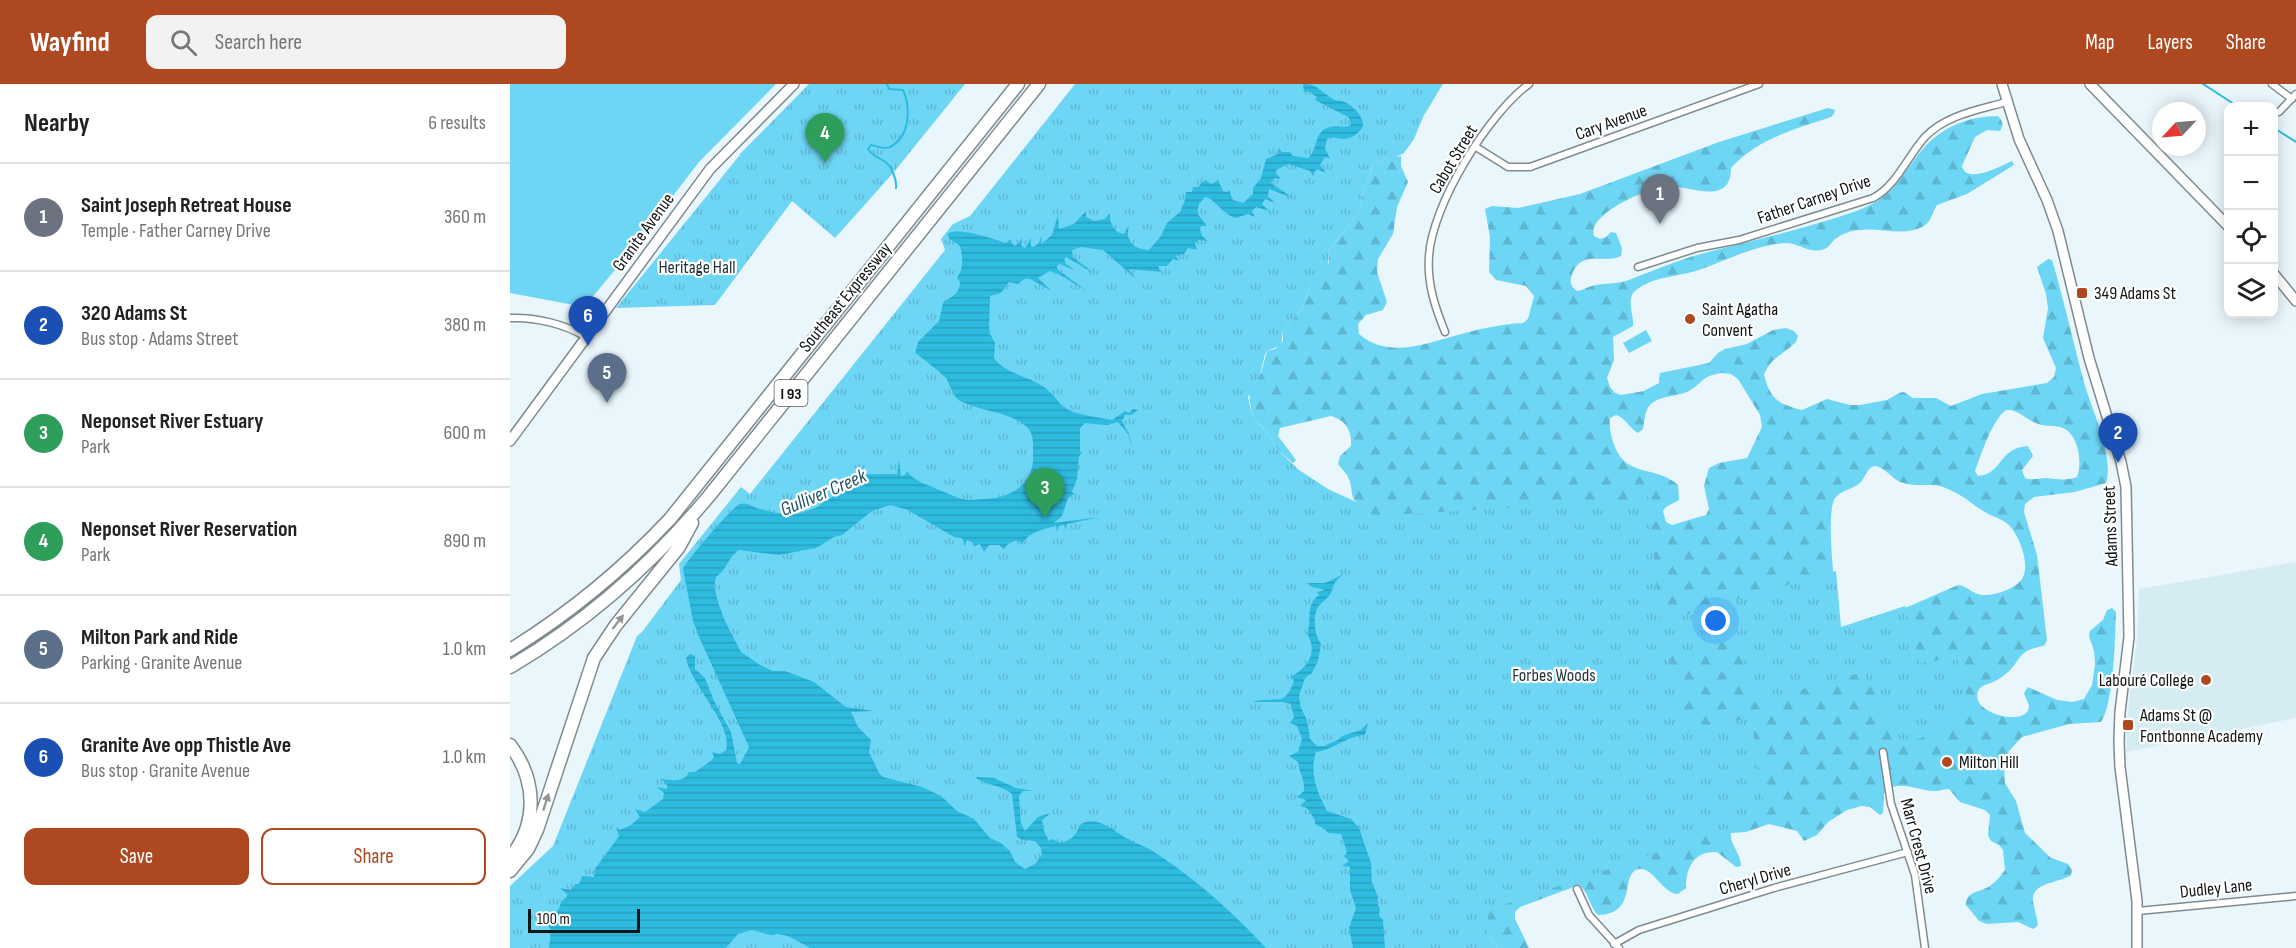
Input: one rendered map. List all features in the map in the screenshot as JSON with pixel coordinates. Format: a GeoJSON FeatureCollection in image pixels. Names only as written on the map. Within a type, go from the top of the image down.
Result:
{"type":"FeatureCollection","features":[{"type":"Feature","properties":{"kind":"highway","name":"Southeast Expressway"},"geometry":{"type":"LineString","coordinates":[[510,642],[588,588],[665,514],[1010,84]]}},
{"type":"Feature","properties":{"kind":"highway","name":"I 93"},"geometry":{"type":"LineString","coordinates":[[510,650],[549,625],[592,592],[670,519],[1018,84]]}},
{"type":"Feature","properties":{"kind":"highway","name":"I 93"},"geometry":{"type":"LineString","coordinates":[[510,659],[588,606],[630,570],[667,533],[703,492],[1029,84]]}},
{"type":"Feature","properties":{"kind":"highway","name":"Southeast Expressway"},"geometry":{"type":"LineString","coordinates":[[510,667],[570,628],[613,594],[660,551],[702,503],[1039,84]]}},
{"type":"Feature","properties":{"kind":"highway"},"geometry":{"type":"LineString","coordinates":[[510,871],[528,849],[537,830],[594,658],[616,625],[679,548],[702,503]]}},
{"type":"Feature","properties":{"kind":"highway"},"geometry":{"type":"LineString","coordinates":[[510,745],[527,773],[531,795],[528,826],[521,844],[510,858]]}},
{"type":"Feature","properties":{"kind":"main road","name":"Granite Avenue"},"geometry":{"type":"LineString","coordinates":[[510,441],[710,170],[795,84]]}},
{"type":"Feature","properties":{"kind":"main road","name":"Adams Street"},"geometry":{"type":"LineString","coordinates":[[2002,84],[2022,147],[2055,222],[2089,358],[2125,479],[2129,631],[2119,742],[2138,911],[2137,948]]}},
{"type":"Feature","properties":{"kind":"main road"},"geometry":{"type":"LineString","coordinates":[[2090,84],[2224,221]]}},
{"type":"Feature","properties":{"kind":"main road"},"geometry":{"type":"LineString","coordinates":[[2278,279],[2296,301]]}},
{"type":"Feature","properties":{"kind":"street","name":"Cabot Street"},"geometry":{"type":"LineString","coordinates":[[1445,332],[1430,288],[1428,264],[1430,244],[1446,198],[1476,147],[1500,113],[1529,84]]}},
{"type":"Feature","properties":{"kind":"street","name":"Cary Avenue"},"geometry":{"type":"LineString","coordinates":[[1476,147],[1508,167],[1530,167],[1759,84]]}},
{"type":"Feature","properties":{"kind":"street"},"geometry":{"type":"LineString","coordinates":[[2272,84],[2294,97],[2279,112]]}},
{"type":"Feature","properties":{"kind":"street","name":"Father Carney Drive"},"geometry":{"type":"LineString","coordinates":[[1638,267],[1697,248],[1739,240],[1873,198],[1887,188],[1920,143],[1938,127],[1958,116],[2006,102]]}},
{"type":"Feature","properties":{"kind":"street"},"geometry":{"type":"LineString","coordinates":[[510,318],[529,319],[573,329],[586,337]]}},
{"type":"Feature","properties":{"kind":"street","name":"Marr Crest Drive"},"geometry":{"type":"LineString","coordinates":[[1882,752],[1891,804],[1916,882],[1925,948]]}},
{"type":"Feature","properties":{"kind":"street","name":"Cheryl Drive"},"geometry":{"type":"LineString","coordinates":[[1616,946],[1639,930],[1774,888],[1908,852]]}},
{"type":"Feature","properties":{"kind":"street"},"geometry":{"type":"LineString","coordinates":[[1577,889],[1589,915],[1616,946]]}},
{"type":"Feature","properties":{"kind":"street","name":"Dudley Lane"},"geometry":{"type":"LineString","coordinates":[[2138,911],[2296,896]]}},
{"type":"Feature","properties":{"kind":"shaded area"},"geometry":{"type":"Polygon","coordinates":[[[1303,84],[1316,87],[1334,100],[1350,105],[1359,114],[1363,126],[1357,134],[1350,138],[1327,139],[1325,148],[1330,159],[1325,157],[1320,165],[1326,173],[1317,169],[1314,177],[1310,171],[1288,164],[1276,170],[1281,179],[1274,178],[1271,183],[1293,198],[1269,189],[1268,196],[1275,203],[1265,199],[1262,204],[1269,211],[1256,207],[1252,211],[1255,217],[1248,214],[1236,218],[1205,197],[1199,204],[1197,213],[1207,226],[1201,226],[1200,229],[1202,236],[1208,241],[1199,240],[1195,243],[1197,250],[1188,248],[1184,254],[1176,256],[1179,261],[1173,259],[1167,266],[1158,266],[1161,272],[1128,269],[1136,279],[1103,250],[1081,247],[1072,250],[1073,257],[1095,274],[1066,257],[1064,259],[1066,264],[1074,270],[1060,264],[1057,269],[1088,292],[1050,271],[1038,278],[1052,291],[1030,279],[1024,279],[1018,284],[1009,282],[1001,293],[990,296],[989,332],[995,343],[994,358],[999,364],[1044,387],[1059,403],[1075,413],[1112,420],[1125,411],[1129,413],[1133,409],[1138,410],[1131,415],[1125,415],[1122,421],[1129,434],[1132,447],[1128,434],[1118,422],[1107,425],[1085,423],[1080,428],[1080,452],[1083,452],[1079,456],[1077,479],[1072,492],[1074,494],[1068,498],[1062,516],[1054,523],[1100,517],[1067,524],[1066,530],[1064,525],[1059,526],[1057,532],[1056,526],[1041,530],[1032,534],[1022,544],[1017,540],[1008,544],[1004,549],[999,545],[989,545],[984,552],[980,544],[974,546],[967,540],[965,546],[962,538],[954,537],[908,510],[890,505],[872,511],[842,535],[816,548],[779,555],[739,550],[716,577],[714,586],[725,621],[741,652],[773,671],[785,671],[814,682],[846,707],[873,711],[851,712],[858,727],[871,740],[869,752],[883,777],[922,787],[941,796],[957,811],[974,819],[990,838],[1001,843],[1010,851],[1015,862],[1025,869],[1035,864],[1042,855],[1041,848],[1035,841],[1017,837],[1012,794],[975,777],[994,778],[1016,788],[1034,791],[1023,791],[1019,796],[1021,823],[1025,831],[1038,817],[1051,813],[1042,820],[1044,831],[1049,841],[1052,839],[1061,843],[1072,838],[1081,824],[1099,822],[1151,850],[1182,871],[1226,908],[1266,948],[810,948],[788,936],[771,935],[752,930],[738,934],[726,948],[549,948],[551,930],[545,921],[536,915],[542,912],[549,915],[556,913],[561,901],[567,897],[567,894],[560,888],[571,890],[575,884],[579,884],[582,876],[594,877],[595,869],[619,836],[616,827],[620,830],[631,825],[640,817],[635,809],[645,812],[663,799],[664,793],[657,787],[666,789],[668,787],[662,779],[684,778],[689,772],[695,772],[712,760],[714,757],[712,752],[720,754],[726,750],[726,740],[718,717],[689,669],[686,658],[690,654],[695,656],[695,669],[705,678],[714,701],[731,732],[737,763],[740,764],[749,747],[693,621],[683,569],[728,514],[740,504],[782,514],[807,511],[832,497],[850,477],[897,474],[899,460],[901,476],[907,471],[920,482],[965,500],[1004,496],[1026,481],[1033,464],[1033,443],[1027,427],[1013,418],[960,401],[945,376],[915,353],[918,342],[939,321],[943,303],[954,295],[959,287],[960,282],[957,278],[962,263],[960,246],[947,234],[958,231],[966,232],[1006,243],[1011,239],[1015,246],[1021,240],[1021,245],[1025,248],[1031,238],[1033,247],[1038,244],[1042,236],[1041,244],[1052,235],[1058,215],[1059,229],[1074,224],[1086,211],[1086,217],[1094,221],[1105,219],[1110,213],[1111,224],[1115,230],[1124,234],[1129,225],[1128,236],[1131,243],[1138,248],[1149,250],[1161,236],[1167,223],[1180,212],[1186,192],[1192,192],[1193,187],[1198,187],[1205,180],[1211,184],[1218,180],[1223,191],[1229,190],[1233,200],[1243,203],[1253,194],[1253,188],[1261,178],[1266,159],[1278,154],[1279,148],[1282,152],[1290,152],[1293,156],[1308,158],[1321,132],[1333,126],[1350,126],[1351,122],[1348,117],[1315,100],[1317,97],[1308,91],[1304,92],[1303,84]]]}},
{"type":"Feature","properties":{"kind":"shaded area","name":"Labouré College"},"geometry":{"type":"Polygon","coordinates":[[[2296,562],[2296,718],[2126,752],[2127,721],[2137,639],[2139,589],[2296,562]]]}},
{"type":"Feature","properties":{"kind":"shaded area"},"geometry":{"type":"Polygon","coordinates":[[[1344,574],[1337,580],[1330,595],[1316,611],[1315,626],[1321,644],[1318,661],[1312,673],[1305,678],[1299,696],[1301,708],[1307,720],[1310,739],[1317,746],[1324,746],[1342,736],[1361,730],[1368,723],[1365,735],[1353,737],[1316,752],[1313,767],[1317,789],[1327,811],[1351,819],[1359,828],[1371,863],[1372,882],[1378,897],[1379,915],[1383,920],[1385,948],[1353,948],[1349,928],[1356,908],[1350,890],[1350,867],[1342,866],[1349,861],[1344,856],[1347,852],[1341,834],[1328,833],[1315,824],[1307,808],[1300,806],[1306,800],[1297,797],[1304,791],[1304,783],[1298,762],[1289,756],[1298,752],[1302,739],[1297,726],[1290,723],[1294,717],[1291,704],[1252,702],[1283,698],[1291,689],[1294,680],[1290,677],[1310,659],[1312,649],[1308,632],[1310,608],[1319,595],[1317,592],[1325,590],[1312,587],[1307,583],[1325,583],[1344,574]]]}},
{"type":"Feature","properties":{"kind":"green space"},"geometry":{"type":"Polygon","coordinates":[[[510,84],[776,84],[699,162],[590,300],[574,305],[510,293],[510,84]]]}},
{"type":"Feature","properties":{"kind":"green space","name":"Heritage Hall"},"geometry":{"type":"Polygon","coordinates":[[[809,84],[965,84],[894,172],[835,238],[792,201],[715,305],[616,308],[739,156],[741,157],[739,155],[809,84]]]}},
{"type":"Feature","properties":{"kind":"green space","name":"Forbes Woods"},"geometry":{"type":"Polygon","coordinates":[[[1075,84],[1443,84],[1423,117],[1414,139],[1404,153],[1394,158],[1378,161],[1373,165],[1362,196],[1360,211],[1329,250],[1328,269],[1310,285],[1302,309],[1283,330],[1281,345],[1265,354],[1259,379],[1248,397],[1251,411],[1257,422],[1266,431],[1277,449],[1299,470],[1328,489],[1365,506],[1373,516],[1621,501],[1648,496],[1660,622],[1836,571],[1841,627],[1905,606],[1919,663],[1957,658],[1966,693],[1962,715],[1933,733],[1903,745],[1863,672],[1753,703],[1737,639],[1669,656],[1688,732],[1751,717],[1766,816],[1488,910],[1488,931],[1497,948],[510,948],[510,886],[553,846],[637,636],[681,580],[679,564],[741,487],[750,494],[945,250],[941,239],[953,224],[970,216],[1075,84]]]}},
{"type":"Feature","properties":{"kind":"green space","name":"Forbes Woods"},"geometry":{"type":"Polygon","coordinates":[[[1828,108],[1835,110],[1831,117],[1777,136],[1753,149],[1731,168],[1729,180],[1724,188],[1706,191],[1664,187],[1644,192],[1608,211],[1599,219],[1594,228],[1594,236],[1600,239],[1611,232],[1616,233],[1622,248],[1621,256],[1586,260],[1580,263],[1571,278],[1571,284],[1577,291],[1626,281],[1698,255],[1805,227],[1858,210],[1874,203],[1889,192],[1922,150],[1947,129],[1977,118],[1998,116],[2002,121],[2000,131],[1987,130],[1975,137],[1962,166],[1970,174],[1977,174],[2012,161],[2014,165],[1967,194],[1937,205],[1930,220],[1922,227],[1899,232],[1868,229],[1854,231],[1837,237],[1825,249],[1817,251],[1786,243],[1775,244],[1699,270],[1656,280],[1640,287],[1633,293],[1631,299],[1633,326],[1613,337],[1614,360],[1607,378],[1615,393],[1621,395],[1644,391],[1659,383],[1660,373],[1709,363],[1725,349],[1747,344],[1773,330],[1786,328],[1794,331],[1798,336],[1796,342],[1774,360],[1764,375],[1769,390],[1776,399],[1802,410],[1827,399],[1860,405],[1887,400],[1904,392],[1913,398],[1936,398],[1951,406],[1982,394],[2047,383],[2054,377],[2056,368],[2043,338],[2048,308],[2037,267],[2048,259],[2052,260],[2086,389],[2102,436],[2108,473],[2106,483],[2075,492],[2034,497],[2025,504],[2024,512],[2037,555],[2047,640],[2045,645],[2024,653],[2002,677],[1979,689],[1978,699],[1982,706],[2000,715],[2020,716],[2026,713],[2029,706],[2024,693],[2028,687],[2057,700],[2072,702],[2084,699],[2092,685],[2095,664],[2090,631],[2103,620],[2107,610],[2112,608],[2116,612],[2109,700],[2101,722],[2069,724],[2022,737],[2009,751],[2004,765],[2005,783],[2016,801],[2025,833],[2051,858],[2068,864],[2072,870],[2071,875],[2066,878],[2037,890],[2033,901],[2038,925],[2033,929],[2018,922],[1987,924],[1979,921],[1966,905],[1971,894],[1987,888],[2005,870],[2003,850],[1991,841],[1988,835],[1990,815],[1985,810],[1960,802],[1949,789],[1929,791],[1908,786],[1894,786],[1884,794],[1883,813],[1880,815],[1870,807],[1862,806],[1847,810],[1828,822],[1817,835],[1804,841],[1797,831],[1769,824],[1746,832],[1731,833],[1741,866],[1736,867],[1717,852],[1702,854],[1690,867],[1686,888],[1678,894],[1667,889],[1652,874],[1642,869],[1632,874],[1623,902],[1618,909],[1610,913],[1598,915],[1585,891],[1579,885],[1520,907],[1515,912],[1515,919],[1529,948],[1497,948],[1488,931],[1488,910],[1365,506],[1356,502],[1352,496],[1348,477],[1338,464],[1340,456],[1351,446],[1349,431],[1341,420],[1331,416],[1280,428],[1278,436],[1296,460],[1293,463],[1277,449],[1251,411],[1249,392],[1261,373],[1267,351],[1275,349],[1283,341],[1283,330],[1302,309],[1310,285],[1329,263],[1329,250],[1360,211],[1362,196],[1373,165],[1378,161],[1401,156],[1401,166],[1408,182],[1397,207],[1393,234],[1378,259],[1377,272],[1387,302],[1383,310],[1366,315],[1358,324],[1359,334],[1370,342],[1394,348],[1420,345],[1490,327],[1523,323],[1528,319],[1534,296],[1526,286],[1496,280],[1489,272],[1490,237],[1485,209],[1492,206],[1518,208],[1580,194],[1719,142],[1828,108]],[[1715,374],[1689,391],[1653,402],[1646,411],[1643,429],[1638,433],[1619,416],[1610,418],[1610,429],[1620,457],[1634,467],[1661,475],[1678,485],[1679,500],[1663,511],[1666,522],[1672,525],[1706,515],[1709,509],[1704,486],[1709,468],[1719,463],[1747,458],[1762,427],[1760,415],[1738,379],[1731,374],[1715,374]],[[2006,410],[1987,438],[1975,471],[1978,476],[1992,471],[2011,451],[2028,446],[2033,456],[2022,470],[2025,478],[2077,477],[2078,448],[2071,434],[2060,427],[2039,424],[2018,413],[2006,410]],[[1871,467],[1860,483],[1836,497],[1833,505],[1832,554],[1838,617],[1842,629],[1910,606],[1958,585],[1979,595],[1988,595],[2000,593],[2016,585],[2023,577],[2024,557],[2009,525],[1946,488],[1904,483],[1881,468],[1871,467]]]}},
{"type":"Feature","properties":{"kind":"green space"},"geometry":{"type":"Polygon","coordinates":[[[1646,330],[1652,341],[1629,353],[1623,343],[1646,330]]]}},
{"type":"Feature","properties":{"kind":"waterway"},"geometry":{"type":"LineString","coordinates":[[887,84],[889,89],[903,90],[906,97],[908,113],[905,129],[902,136],[890,147],[871,145],[868,149],[889,166],[896,188]]}},
{"type":"Feature","properties":{"kind":"waterway"},"geometry":{"type":"LineString","coordinates":[[2203,84],[2231,102]]}},
{"type":"Feature","properties":{"kind":"waterway"},"geometry":{"type":"LineString","coordinates":[[2278,131],[2296,142]]}},
{"type":"Feature","properties":{"kind":"place","name":"Neponset River Reservation"},"geometry":{"type":"Point","coordinates":[825,163]}},
{"type":"Feature","properties":{"kind":"place","name":"Saint Joseph Retreat House"},"geometry":{"type":"Point","coordinates":[1660,224]}},
{"type":"Feature","properties":{"kind":"place","name":"349 Adams St"},"geometry":{"type":"Point","coordinates":[2082,293]}},
{"type":"Feature","properties":{"kind":"place","name":"Saint Agatha Convent"},"geometry":{"type":"Point","coordinates":[1690,319]}},
{"type":"Feature","properties":{"kind":"place","name":"Granite Ave opp Thistle Ave"},"geometry":{"type":"Point","coordinates":[588,346]}},
{"type":"Feature","properties":{"kind":"place","name":"Milton Park and Ride"},"geometry":{"type":"Point","coordinates":[607,403]}},
{"type":"Feature","properties":{"kind":"place","name":"320 Adams St"},"geometry":{"type":"Point","coordinates":[2118,463]}},
{"type":"Feature","properties":{"kind":"place","name":"Neponset River Estuary"},"geometry":{"type":"Point","coordinates":[1045,518]}},
{"type":"Feature","properties":{"kind":"place","name":"Labouré College"},"geometry":{"type":"Point","coordinates":[2206,680]}},
{"type":"Feature","properties":{"kind":"place","name":"Adams St @ Fontbonne Academy"},"geometry":{"type":"Point","coordinates":[2128,725]}},
{"type":"Feature","properties":{"kind":"place","name":"Milton Hill"},"geometry":{"type":"Point","coordinates":[1947,762]}},
{"type":"Feature","properties":{"kind":"water label","name":"Gulliver Creek"},"geometry":{"type":"Point","coordinates":[823,492]}}]}
